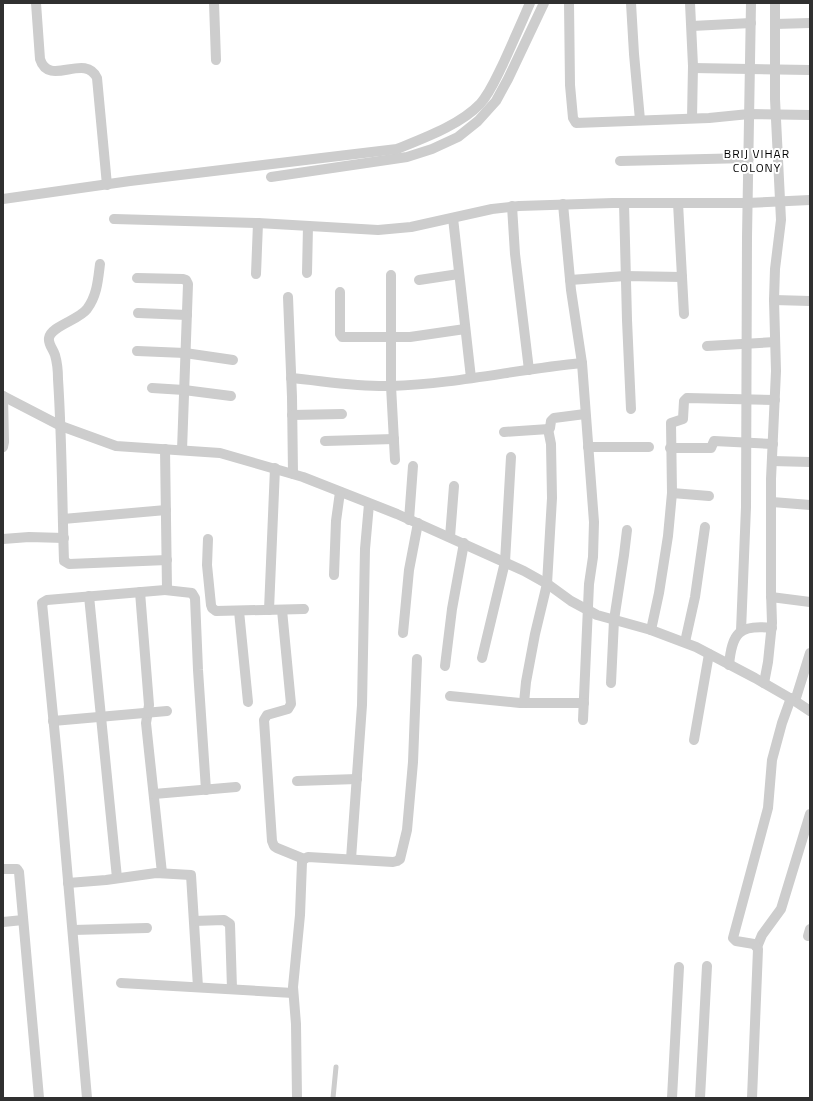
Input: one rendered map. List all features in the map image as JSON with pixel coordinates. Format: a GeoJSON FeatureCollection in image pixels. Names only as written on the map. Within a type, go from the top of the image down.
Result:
{"type":"FeatureCollection","features":[{"type":"Feature","properties":{"kind":"street"},"geometry":{"type":"LineString","coordinates":[[36,3],[40,59],[46,70],[52,71],[85,68],[91,69],[97,78],[107,185]]}},
{"type":"Feature","properties":{"kind":"street"},"geometry":{"type":"LineString","coordinates":[[214,3],[216,60]]}},
{"type":"Feature","properties":{"kind":"street"},"geometry":{"type":"LineString","coordinates":[[3,199],[250,166],[387,151],[416,142],[458,120],[480,104],[499,73],[530,3]]}},
{"type":"Feature","properties":{"kind":"street"},"geometry":{"type":"LineString","coordinates":[[270,177],[407,157],[432,149],[458,137],[478,121],[496,101],[544,3]]}},
{"type":"Feature","properties":{"kind":"street"},"geometry":{"type":"LineString","coordinates":[[569,3],[572,118],[574,122],[580,124],[749,114],[810,115]]}},
{"type":"Feature","properties":{"kind":"street"},"geometry":{"type":"LineString","coordinates":[[631,3],[640,120]]}},
{"type":"Feature","properties":{"kind":"street"},"geometry":{"type":"LineString","coordinates":[[690,3],[693,68],[692,118]]}},
{"type":"Feature","properties":{"kind":"street"},"geometry":{"type":"LineString","coordinates":[[742,631],[746,512],[747,203],[751,3]]}},
{"type":"Feature","properties":{"kind":"street"},"geometry":{"type":"LineString","coordinates":[[764,683],[772,628],[772,461],[776,371],[774,300],[775,262],[781,220],[776,115],[775,3]]}},
{"type":"Feature","properties":{"kind":"street"},"geometry":{"type":"LineString","coordinates":[[692,26],[751,23]]}},
{"type":"Feature","properties":{"kind":"street"},"geometry":{"type":"LineString","coordinates":[[775,24],[810,23]]}},
{"type":"Feature","properties":{"kind":"street"},"geometry":{"type":"LineString","coordinates":[[693,68],[810,70]]}},
{"type":"Feature","properties":{"kind":"street"},"geometry":{"type":"LineString","coordinates":[[620,161],[749,158]]}},
{"type":"Feature","properties":{"kind":"street"},"geometry":{"type":"LineString","coordinates":[[114,219],[258,223],[378,230],[411,227],[512,206],[624,203],[747,203],[810,200]]}},
{"type":"Feature","properties":{"kind":"street"},"geometry":{"type":"LineString","coordinates":[[624,203],[625,276],[631,409]]}},
{"type":"Feature","properties":{"kind":"street"},"geometry":{"type":"LineString","coordinates":[[678,203],[684,314]]}},
{"type":"Feature","properties":{"kind":"street"},"geometry":{"type":"LineString","coordinates":[[563,204],[570,280],[582,363],[594,522],[593,557],[589,584],[583,720]]}},
{"type":"Feature","properties":{"kind":"street"},"geometry":{"type":"LineString","coordinates":[[512,206],[515,254],[529,370]]}},
{"type":"Feature","properties":{"kind":"street"},"geometry":{"type":"LineString","coordinates":[[453,218],[471,378]]}},
{"type":"Feature","properties":{"kind":"street"},"geometry":{"type":"LineString","coordinates":[[256,274],[258,223]]}},
{"type":"Feature","properties":{"kind":"street"},"geometry":{"type":"LineString","coordinates":[[307,273],[308,226]]}},
{"type":"Feature","properties":{"kind":"street"},"geometry":{"type":"LineString","coordinates":[[100,264],[97,287],[93,299],[86,310],[78,318],[56,328],[51,333],[49,338],[57,363],[61,426],[64,560],[66,563],[168,560]]}},
{"type":"Feature","properties":{"kind":"street"},"geometry":{"type":"LineString","coordinates":[[418,280],[459,274]]}},
{"type":"Feature","properties":{"kind":"street"},"geometry":{"type":"LineString","coordinates":[[391,275],[392,386],[395,460]]}},
{"type":"Feature","properties":{"kind":"street"},"geometry":{"type":"LineString","coordinates":[[570,280],[625,276],[682,277]]}},
{"type":"Feature","properties":{"kind":"street"},"geometry":{"type":"LineString","coordinates":[[137,278],[183,279],[186,280],[188,284],[182,450]]}},
{"type":"Feature","properties":{"kind":"street"},"geometry":{"type":"LineString","coordinates":[[340,292],[340,334],[342,336],[410,337],[465,329]]}},
{"type":"Feature","properties":{"kind":"street"},"geometry":{"type":"LineString","coordinates":[[288,297],[293,474]]}},
{"type":"Feature","properties":{"kind":"street"},"geometry":{"type":"LineString","coordinates":[[774,300],[810,301]]}},
{"type":"Feature","properties":{"kind":"street"},"geometry":{"type":"LineString","coordinates":[[138,313],[188,315]]}},
{"type":"Feature","properties":{"kind":"street"},"geometry":{"type":"LineString","coordinates":[[707,346],[775,342]]}},
{"type":"Feature","properties":{"kind":"street"},"geometry":{"type":"LineString","coordinates":[[137,351],[185,353],[233,360]]}},
{"type":"Feature","properties":{"kind":"street"},"geometry":{"type":"LineString","coordinates":[[291,378],[375,386],[392,386],[471,378],[582,363]]}},
{"type":"Feature","properties":{"kind":"street"},"geometry":{"type":"LineString","coordinates":[[152,388],[184,390],[231,396]]}},
{"type":"Feature","properties":{"kind":"street"},"geometry":{"type":"LineString","coordinates":[[3,448],[3,396],[61,426],[116,446],[220,453],[275,468],[340,492],[464,543],[524,571],[588,611],[614,620],[652,630],[685,642],[793,699],[810,711]]}},
{"type":"Feature","properties":{"kind":"street"},"geometry":{"type":"LineString","coordinates":[[652,630],[665,554],[672,493],[670,424],[672,421],[683,419],[685,399],[775,400]]}},
{"type":"Feature","properties":{"kind":"street"},"geometry":{"type":"LineString","coordinates":[[292,415],[342,414]]}},
{"type":"Feature","properties":{"kind":"street"},"geometry":{"type":"LineString","coordinates":[[524,703],[526,682],[535,634],[547,584],[552,498],[551,444],[548,429],[550,428],[551,421],[554,418],[586,414]]}},
{"type":"Feature","properties":{"kind":"street"},"geometry":{"type":"LineString","coordinates":[[504,432],[548,429]]}},
{"type":"Feature","properties":{"kind":"street"},"geometry":{"type":"LineString","coordinates":[[325,441],[394,439]]}},
{"type":"Feature","properties":{"kind":"street"},"geometry":{"type":"LineString","coordinates":[[670,448],[711,448],[713,441],[773,444]]}},
{"type":"Feature","properties":{"kind":"street"},"geometry":{"type":"LineString","coordinates":[[588,447],[649,447]]}},
{"type":"Feature","properties":{"kind":"street"},"geometry":{"type":"LineString","coordinates":[[165,449],[168,560],[168,586],[165,590]]}},
{"type":"Feature","properties":{"kind":"street"},"geometry":{"type":"LineString","coordinates":[[482,658],[505,562],[511,457]]}},
{"type":"Feature","properties":{"kind":"street"},"geometry":{"type":"LineString","coordinates":[[772,461],[810,462]]}},
{"type":"Feature","properties":{"kind":"street"},"geometry":{"type":"LineString","coordinates":[[403,633],[413,522],[413,466]]}},
{"type":"Feature","properties":{"kind":"street"},"geometry":{"type":"LineString","coordinates":[[269,610],[275,468]]}},
{"type":"Feature","properties":{"kind":"street"},"geometry":{"type":"LineString","coordinates":[[450,537],[454,486]]}},
{"type":"Feature","properties":{"kind":"street"},"geometry":{"type":"LineString","coordinates":[[334,574],[336,521],[340,492]]}},
{"type":"Feature","properties":{"kind":"street"},"geometry":{"type":"LineString","coordinates":[[672,493],[709,496]]}},
{"type":"Feature","properties":{"kind":"street"},"geometry":{"type":"LineString","coordinates":[[772,502],[810,505]]}},
{"type":"Feature","properties":{"kind":"street"},"geometry":{"type":"LineString","coordinates":[[351,859],[362,705],[364,549],[369,504]]}},
{"type":"Feature","properties":{"kind":"street"},"geometry":{"type":"LineString","coordinates":[[63,519],[166,510]]}},
{"type":"Feature","properties":{"kind":"street"},"geometry":{"type":"LineString","coordinates":[[685,642],[695,597],[705,527]]}},
{"type":"Feature","properties":{"kind":"street"},"geometry":{"type":"LineString","coordinates":[[611,683],[614,620],[627,530]]}},
{"type":"Feature","properties":{"kind":"street"},"geometry":{"type":"LineString","coordinates":[[3,539],[29,537],[64,538]]}},
{"type":"Feature","properties":{"kind":"street"},"geometry":{"type":"LineString","coordinates":[[208,539],[207,565],[212,608],[216,611],[304,609]]}},
{"type":"Feature","properties":{"kind":"street"},"geometry":{"type":"LineString","coordinates":[[445,666],[452,609],[464,543]]}},
{"type":"Feature","properties":{"kind":"street"},"geometry":{"type":"LineString","coordinates":[[87,1098],[73,930],[42,603],[47,600],[165,590],[192,593],[195,598],[206,790]]}},
{"type":"Feature","properties":{"kind":"street"},"geometry":{"type":"LineString","coordinates":[[140,592],[149,705],[146,723],[162,872]]}},
{"type":"Feature","properties":{"kind":"street"},"geometry":{"type":"LineString","coordinates":[[89,596],[117,878]]}},
{"type":"Feature","properties":{"kind":"street"},"geometry":{"type":"LineString","coordinates":[[771,597],[810,602]]}},
{"type":"Feature","properties":{"kind":"street"},"geometry":{"type":"LineString","coordinates":[[282,610],[291,704],[288,709],[267,715],[264,720],[272,841],[274,846],[277,848],[304,859],[312,857],[393,862],[397,861],[402,854],[407,830],[413,762],[417,659]]}},
{"type":"Feature","properties":{"kind":"street"},"geometry":{"type":"LineString","coordinates":[[239,611],[248,702]]}},
{"type":"Feature","properties":{"kind":"street"},"geometry":{"type":"LineString","coordinates":[[729,665],[732,646],[745,628],[772,628]]}},
{"type":"Feature","properties":{"kind":"street"},"geometry":{"type":"LineString","coordinates":[[752,1098],[758,949],[754,944],[735,941],[733,938],[768,808],[772,760],[782,723],[793,699],[810,653]]}},
{"type":"Feature","properties":{"kind":"street"},"geometry":{"type":"LineString","coordinates":[[694,740],[709,654]]}},
{"type":"Feature","properties":{"kind":"street"},"geometry":{"type":"LineString","coordinates":[[450,696],[524,703],[584,703]]}},
{"type":"Feature","properties":{"kind":"street"},"geometry":{"type":"LineString","coordinates":[[53,721],[167,711]]}},
{"type":"Feature","properties":{"kind":"street"},"geometry":{"type":"LineString","coordinates":[[297,781],[357,779]]}},
{"type":"Feature","properties":{"kind":"street"},"geometry":{"type":"LineString","coordinates":[[154,794],[236,787]]}},
{"type":"Feature","properties":{"kind":"street"},"geometry":{"type":"LineString","coordinates":[[756,947],[762,935],[781,909],[810,814]]}},
{"type":"Feature","properties":{"kind":"street"},"geometry":{"type":"LineString","coordinates":[[297,1098],[296,1024],[293,993],[300,915],[302,862],[304,859]]}},
{"type":"Feature","properties":{"kind":"street"},"geometry":{"type":"LineString","coordinates":[[3,869],[17,868],[19,872],[22,920],[39,1098]]}},
{"type":"Feature","properties":{"kind":"street"},"geometry":{"type":"LineString","coordinates":[[68,883],[162,872],[190,875],[198,987]]}},
{"type":"Feature","properties":{"kind":"street"},"geometry":{"type":"LineString","coordinates":[[3,922],[22,920]]}},
{"type":"Feature","properties":{"kind":"street"},"geometry":{"type":"LineString","coordinates":[[194,921],[224,920],[230,924],[232,989]]}},
{"type":"Feature","properties":{"kind":"street"},"geometry":{"type":"LineString","coordinates":[[73,930],[147,928]]}},
{"type":"Feature","properties":{"kind":"street"},"geometry":{"type":"LineString","coordinates":[[700,1098],[707,966]]}},
{"type":"Feature","properties":{"kind":"street"},"geometry":{"type":"LineString","coordinates":[[672,1098],[679,968]]}},
{"type":"Feature","properties":{"kind":"street"},"geometry":{"type":"LineString","coordinates":[[120,983],[293,993]]}},
{"type":"Feature","properties":{"kind":"lane"},"geometry":{"type":"LineString","coordinates":[[333,1098],[336,1067]]}},
{"type":"Feature","properties":{"kind":"district","name":"BRIJ VIHAR COLONY"},"geometry":{"type":"Point","coordinates":[757,160]}}]}
